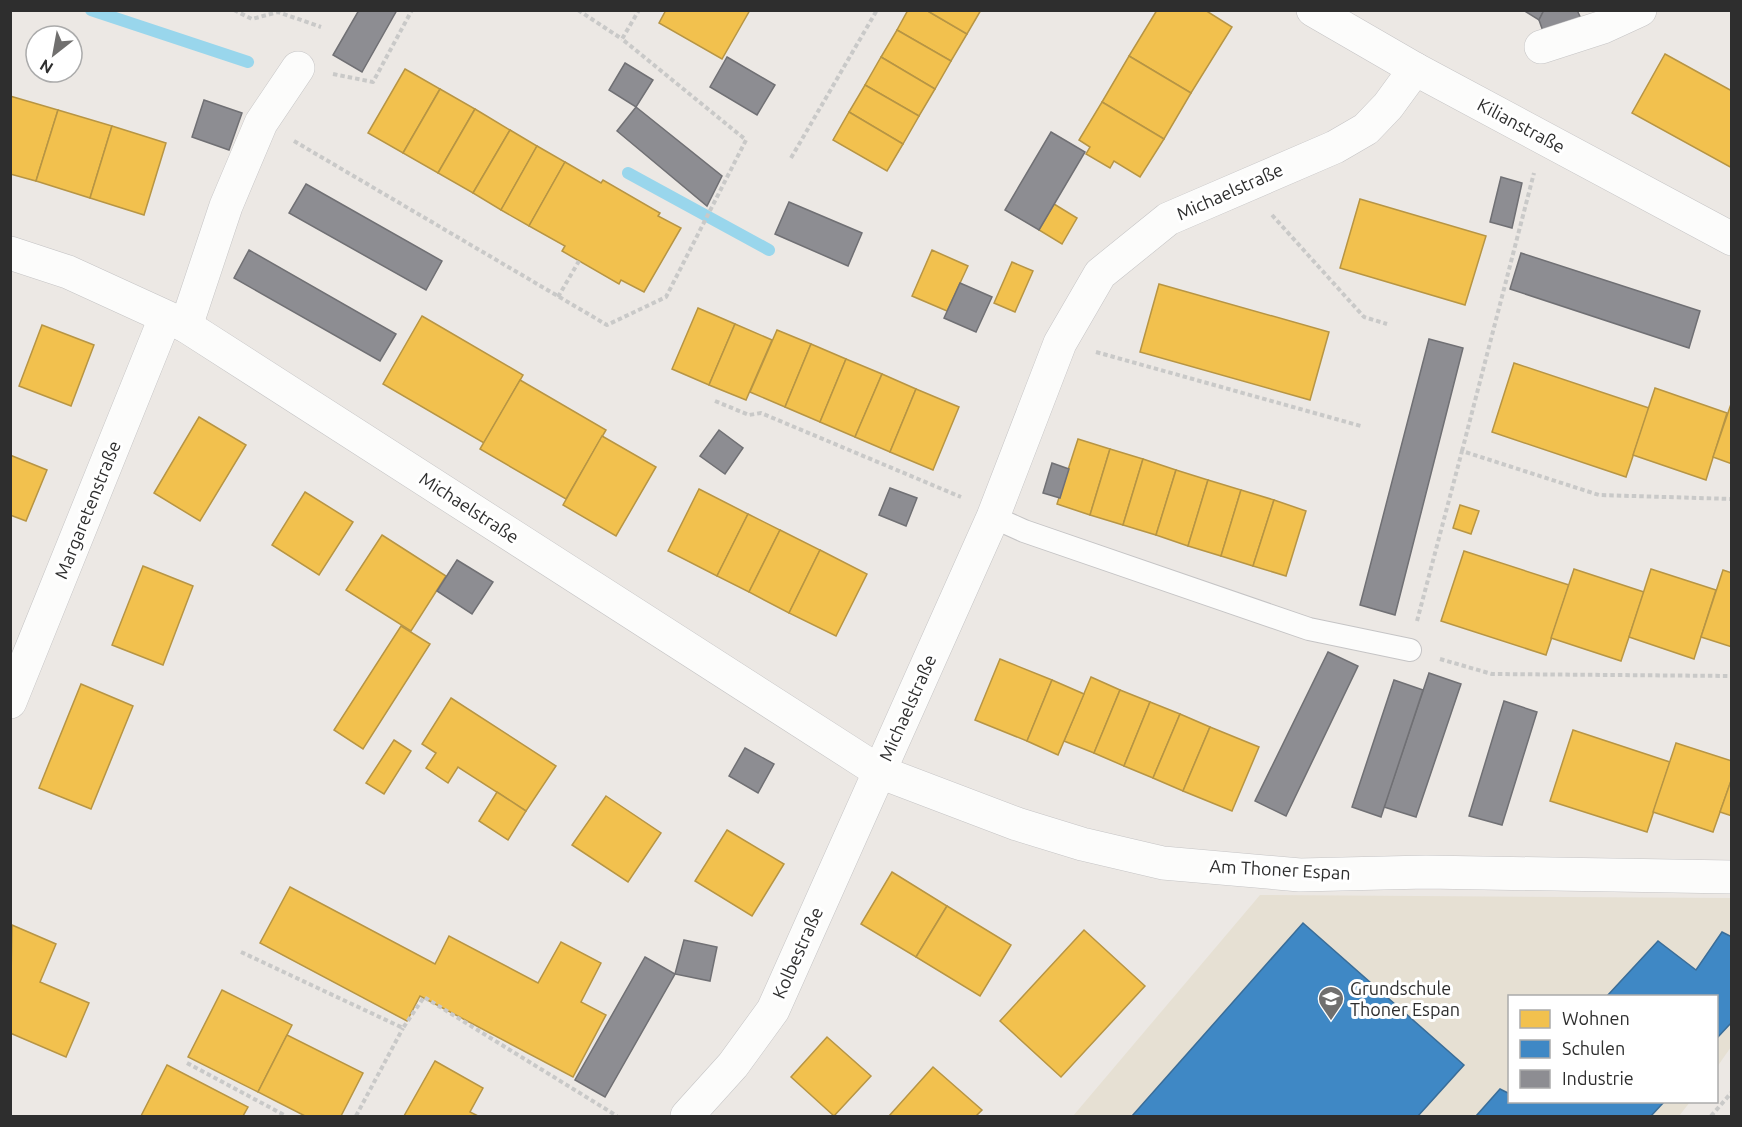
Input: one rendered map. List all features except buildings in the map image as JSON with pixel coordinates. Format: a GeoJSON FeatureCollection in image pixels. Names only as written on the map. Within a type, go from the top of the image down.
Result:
{"type":"FeatureCollection","features":[{"type":"Feature","properties":{"kind":"street","name":"Kilianstraße"},"geometry":{"type":"LineString","coordinates":[[1313,10],[1415,69],[1731,239]]}},
{"type":"Feature","properties":{"kind":"street"},"geometry":{"type":"LineString","coordinates":[[1541,48],[1604,27],[1640,10]]}},
{"type":"Feature","properties":{"kind":"street"},"geometry":{"type":"LineString","coordinates":[[175,322],[261,123],[298,68]]}},
{"type":"Feature","properties":{"kind":"street","name":"Michaelstraße"},"geometry":{"type":"LineString","coordinates":[[10,253],[68,272],[175,322],[880,772],[993,517],[1060,343],[1100,274],[1168,219],[1335,147],[1366,129],[1388,106],[1415,69]]}},
{"type":"Feature","properties":{"kind":"street","name":"Margaretenstraße"},"geometry":{"type":"LineString","coordinates":[[10,702],[175,322]]}},
{"type":"Feature","properties":{"kind":"street","name":"Am Thoner Espan"},"geometry":{"type":"LineString","coordinates":[[880,772],[1017,824],[1082,844],[1162,863],[1300,874],[1426,872],[1731,877]]}},
{"type":"Feature","properties":{"kind":"street","name":"Kolbestraße"},"geometry":{"type":"LineString","coordinates":[[687,1116],[733,1065],[773,1010],[880,772]]}},
{"type":"Feature","properties":{"kind":"lane"},"geometry":{"type":"LineString","coordinates":[[993,517],[1024,531],[1309,629],[1410,650]]}},
{"type":"Feature","properties":{"kind":"path"},"geometry":{"type":"LineString","coordinates":[[234,10],[252,19],[278,12],[321,27]]}},
{"type":"Feature","properties":{"kind":"path"},"geometry":{"type":"LineString","coordinates":[[298,68],[373,82],[412,10]]}},
{"type":"Feature","properties":{"kind":"path"},"geometry":{"type":"LineString","coordinates":[[261,123],[607,325],[666,297],[746,140],[622,39],[578,10]]}},
{"type":"Feature","properties":{"kind":"path"},"geometry":{"type":"LineString","coordinates":[[622,39],[639,10]]}},
{"type":"Feature","properties":{"kind":"path"},"geometry":{"type":"LineString","coordinates":[[791,158],[877,10]]}},
{"type":"Feature","properties":{"kind":"path"},"geometry":{"type":"LineString","coordinates":[[1543,138],[1410,650],[1492,674],[1731,676]]}},
{"type":"Feature","properties":{"kind":"path"},"geometry":{"type":"LineString","coordinates":[[1245,186],[1364,317],[1387,324]]}},
{"type":"Feature","properties":{"kind":"path"},"geometry":{"type":"LineString","coordinates":[[558,297],[579,261]]}},
{"type":"Feature","properties":{"kind":"path"},"geometry":{"type":"LineString","coordinates":[[1060,343],[1361,426]]}},
{"type":"Feature","properties":{"kind":"path"},"geometry":{"type":"LineString","coordinates":[[715,401],[749,415],[761,413],[967,499],[993,517]]}},
{"type":"Feature","properties":{"kind":"path"},"geometry":{"type":"LineString","coordinates":[[1462,451],[1599,495],[1731,499]]}},
{"type":"Feature","properties":{"kind":"path"},"geometry":{"type":"LineString","coordinates":[[241,952],[403,1028]]}},
{"type":"Feature","properties":{"kind":"path"},"geometry":{"type":"LineString","coordinates":[[356,1116],[403,1028],[424,997],[617,1116]]}},
{"type":"Feature","properties":{"kind":"path"},"geometry":{"type":"LineString","coordinates":[[187,1063],[286,1116]]}},
{"type":"Feature","properties":{"kind":"path"},"geometry":{"type":"LineString","coordinates":[[1711,1116],[1731,1092]]}},
{"type":"Feature","properties":{"kind":"shaded area","name":"Grundschule Thoner Espan"},"geometry":{"type":"Polygon","coordinates":[[[1260,895],[1731,898],[1731,1047],[1718,1066],[1718,995],[1508,995],[1508,1103],[1689,1103],[1679,1116],[1073,1116],[1260,895]]]}},
{"type":"Feature","properties":{"kind":"waterway"},"geometry":{"type":"LineString","coordinates":[[91,10],[248,62]]}},
{"type":"Feature","properties":{"kind":"waterway"},"geometry":{"type":"LineString","coordinates":[[628,173],[769,250]]}},
{"type":"Feature","properties":{"kind":"place","name":"Grundschule Thoner Espan"},"geometry":{"type":"Point","coordinates":[1331,1022]}}]}
